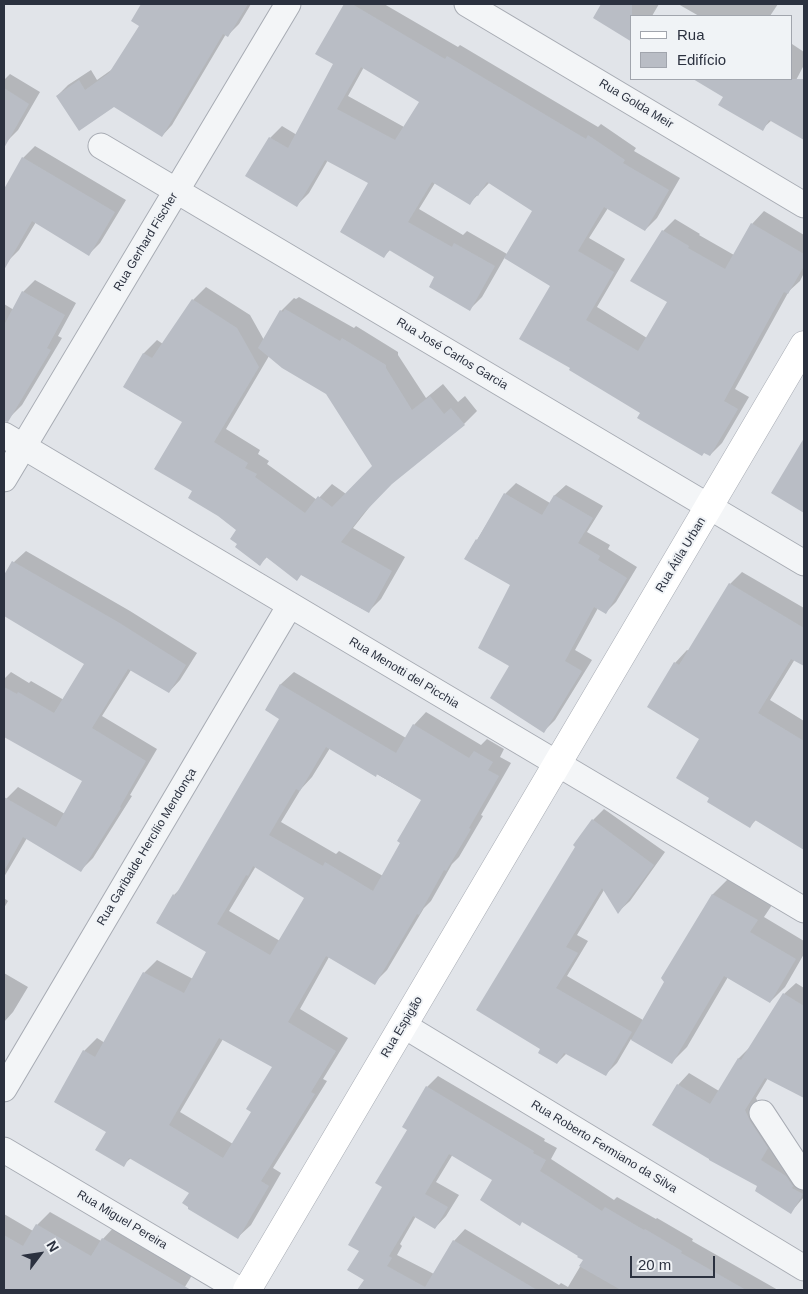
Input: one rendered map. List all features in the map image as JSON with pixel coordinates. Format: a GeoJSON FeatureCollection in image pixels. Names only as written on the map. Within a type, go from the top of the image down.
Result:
{"type":"FeatureCollection","features":[{"type":"Feature","properties":{"kind":"street","name":"Rua Gerhard Fischer"},"geometry":{"type":"LineString","coordinates":[[4,479],[14,441],[176,191],[288,4]]}},
{"type":"Feature","properties":{"kind":"street","name":"Rua Golda Meir"},"geometry":{"type":"LineString","coordinates":[[467,4],[804,205]]}},
{"type":"Feature","properties":{"kind":"street","name":"Rua José Carlos Garcia"},"geometry":{"type":"LineString","coordinates":[[101,146],[804,563]]}},
{"type":"Feature","properties":{"kind":"street","name":"Rua Átila Urban"},"geometry":{"type":"LineString","coordinates":[[557,764],[804,345]]}},
{"type":"Feature","properties":{"kind":"street","name":"Rua Menotti del Picchia"},"geometry":{"type":"LineString","coordinates":[[14,441],[804,910]]}},
{"type":"Feature","properties":{"kind":"street","name":"Rua Garibalde Hercílio Mendonça"},"geometry":{"type":"LineString","coordinates":[[4,1089],[290,605]]}},
{"type":"Feature","properties":{"kind":"street","name":"Rua Espigão"},"geometry":{"type":"LineString","coordinates":[[247,1290],[557,764]]}},
{"type":"Feature","properties":{"kind":"street","name":"Rua Roberto Fermiano da Silva"},"geometry":{"type":"LineString","coordinates":[[403,1025],[804,1268]]}},
{"type":"Feature","properties":{"kind":"street"},"geometry":{"type":"LineString","coordinates":[[762,1113],[804,1177]]}},
{"type":"Feature","properties":{"kind":"street","name":"Rua Miguel Pereira"},"geometry":{"type":"LineString","coordinates":[[4,1150],[240,1290]]}},
{"type":"Feature","properties":{"kind":"building"},"geometry":{"type":"Polygon","coordinates":[[[141,4],[248,4],[228,37],[223,34],[162,137],[114,107],[79,131],[56,96],[79,80],[85,90],[109,73],[139,26],[131,21],[141,4]]]}},
{"type":"Feature","properties":{"kind":"building"},"geometry":{"type":"Polygon","coordinates":[[[344,4],[352,4],[445,59],[447,56],[586,139],[588,135],[625,160],[623,163],[669,190],[645,231],[604,207],[578,251],[614,272],[586,320],[638,351],[667,302],[630,281],[662,230],[689,246],[688,248],[725,269],[751,223],[804,254],[804,266],[788,294],[784,292],[724,401],[738,409],[710,456],[704,453],[702,456],[637,418],[640,413],[569,370],[570,368],[519,339],[550,286],[504,258],[532,211],[487,182],[470,205],[432,182],[408,222],[452,247],[454,243],[495,266],[470,311],[429,287],[434,277],[389,250],[384,258],[340,232],[368,183],[325,160],[297,207],[245,176],[269,137],[288,148],[333,64],[315,54],[344,4]],[[361,67],[337,109],[395,140],[419,102],[361,67]]]}},
{"type":"Feature","properties":{"kind":"building"},"geometry":{"type":"Polygon","coordinates":[[[601,4],[632,4],[630,41],[593,18],[601,4]]]}},
{"type":"Feature","properties":{"kind":"building"},"geometry":{"type":"Polygon","coordinates":[[[804,79],[804,140],[769,120],[763,131],[718,105],[723,97],[695,80],[804,79]]]}},
{"type":"Feature","properties":{"kind":"building"},"geometry":{"type":"Polygon","coordinates":[[[4,88],[29,104],[4,148],[4,88]]]}},
{"type":"Feature","properties":{"kind":"building"},"geometry":{"type":"Polygon","coordinates":[[[22,157],[115,212],[89,256],[32,221],[4,270],[4,189],[22,157]]]}},
{"type":"Feature","properties":{"kind":"building"},"geometry":{"type":"Polygon","coordinates":[[[22,291],[65,315],[47,348],[51,350],[8,422],[4,421],[4,325],[22,291]]]}},
{"type":"Feature","properties":{"kind":"building"},"geometry":{"type":"Polygon","coordinates":[[[192,299],[237,328],[259,367],[214,442],[248,463],[245,468],[257,474],[255,477],[305,513],[318,496],[332,507],[372,466],[326,394],[282,368],[258,348],[280,310],[283,312],[285,309],[340,341],[342,338],[386,365],[386,368],[412,410],[430,396],[444,414],[451,408],[465,425],[392,484],[362,515],[341,542],[392,571],[369,613],[301,575],[297,581],[266,557],[260,566],[235,547],[237,544],[230,539],[236,530],[218,516],[188,498],[192,491],[154,469],[182,422],[123,387],[143,353],[152,358],[192,299]]]}},
{"type":"Feature","properties":{"kind":"building"},"geometry":{"type":"Polygon","coordinates":[[[804,438],[804,513],[771,493],[804,438]]]}},
{"type":"Feature","properties":{"kind":"building"},"geometry":{"type":"Polygon","coordinates":[[[504,493],[542,515],[554,495],[593,518],[578,543],[600,556],[598,560],[627,578],[606,614],[594,607],[565,661],[582,671],[544,733],[490,698],[509,666],[478,648],[510,585],[464,559],[504,493]]]}},
{"type":"Feature","properties":{"kind":"building"},"geometry":{"type":"Polygon","coordinates":[[[12,561],[118,622],[186,665],[169,693],[128,669],[92,728],[146,761],[121,808],[81,872],[23,837],[4,871],[4,797],[56,827],[82,781],[4,737],[4,687],[17,694],[18,692],[54,713],[84,664],[4,616],[4,575],[12,561]]]}},
{"type":"Feature","properties":{"kind":"building"},"geometry":{"type":"Polygon","coordinates":[[[729,583],[804,628],[804,666],[791,659],[758,713],[804,741],[804,850],[755,820],[750,828],[707,802],[709,798],[676,778],[699,739],[647,707],[674,662],[679,665],[729,583]]]}},
{"type":"Feature","properties":{"kind":"building"},"geometry":{"type":"Polygon","coordinates":[[[280,684],[396,753],[413,724],[469,758],[474,751],[493,762],[488,770],[499,776],[469,828],[471,829],[446,871],[444,870],[419,915],[417,914],[375,985],[326,956],[288,1022],[336,1051],[311,1092],[315,1094],[261,1181],[269,1186],[238,1239],[188,1209],[182,1203],[189,1193],[129,1158],[124,1167],[95,1150],[106,1132],[54,1102],[83,1050],[95,1057],[143,972],[184,993],[206,952],[156,923],[173,894],[175,896],[279,719],[265,710],[280,684]],[[326,747],[300,791],[296,789],[269,835],[323,866],[325,862],[373,891],[400,843],[397,841],[421,800],[377,774],[376,777],[326,747]],[[253,866],[248,876],[246,875],[217,924],[270,955],[304,898],[253,866]],[[219,1038],[169,1125],[223,1158],[251,1112],[246,1109],[272,1067],[219,1038]]]}},
{"type":"Feature","properties":{"kind":"building"},"geometry":{"type":"Polygon","coordinates":[[[592,819],[654,865],[618,914],[602,888],[566,947],[578,953],[556,988],[632,1032],[606,1076],[564,1053],[557,1064],[538,1053],[540,1049],[476,1010],[575,847],[573,845],[592,819]]]}},
{"type":"Feature","properties":{"kind":"building"},"geometry":{"type":"Polygon","coordinates":[[[712,894],[758,920],[750,932],[796,959],[770,1003],[724,976],[672,1064],[631,1040],[664,982],[661,978],[712,894]]]}},
{"type":"Feature","properties":{"kind":"building"},"geometry":{"type":"Polygon","coordinates":[[[783,993],[804,1006],[804,1098],[765,1078],[745,1110],[768,1148],[761,1160],[786,1176],[793,1186],[792,1188],[803,1194],[791,1214],[755,1191],[757,1186],[709,1160],[652,1125],[677,1084],[710,1104],[738,1058],[741,1060],[783,993]]]}},
{"type":"Feature","properties":{"kind":"building"},"geometry":{"type":"Polygon","coordinates":[[[426,1086],[534,1151],[533,1153],[546,1160],[540,1171],[602,1211],[605,1207],[746,1290],[621,1290],[579,1266],[583,1260],[578,1256],[522,1222],[520,1226],[480,1200],[492,1180],[449,1154],[425,1194],[448,1207],[435,1229],[413,1216],[389,1256],[392,1258],[387,1266],[425,1287],[453,1240],[537,1290],[357,1290],[364,1280],[347,1270],[359,1251],[348,1245],[382,1187],[375,1183],[407,1130],[402,1127],[426,1086]]]}},
{"type":"Feature","properties":{"kind":"building"},"geometry":{"type":"Polygon","coordinates":[[[36,1224],[91,1256],[102,1238],[191,1290],[4,1290],[4,1235],[23,1246],[36,1224]]]}}]}
